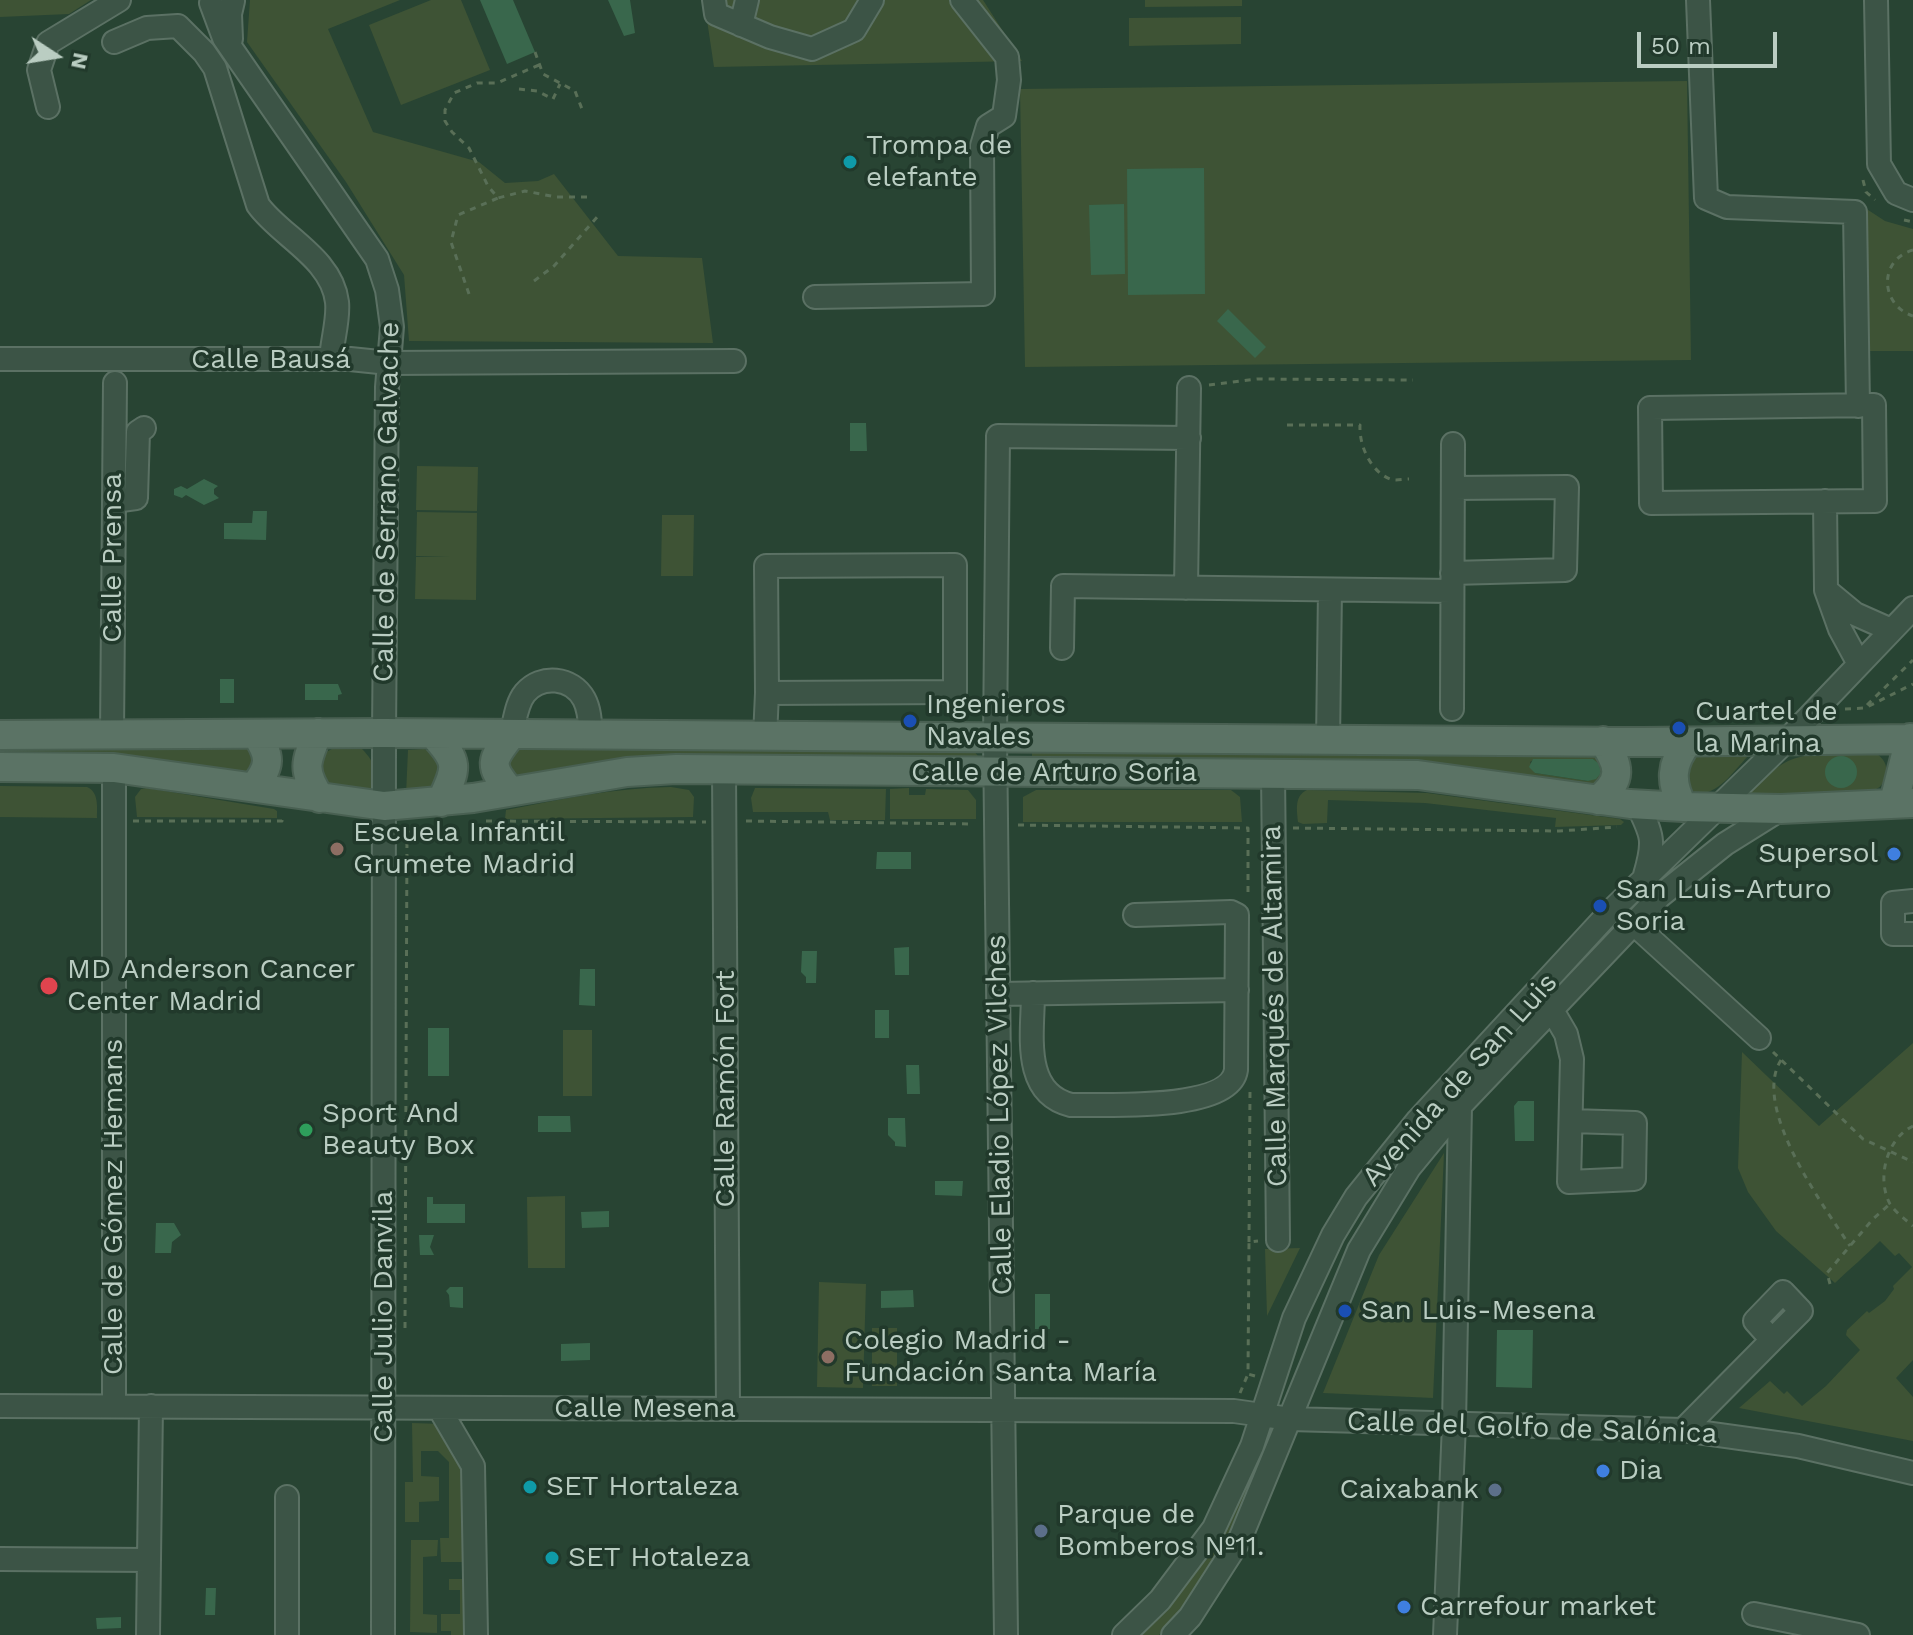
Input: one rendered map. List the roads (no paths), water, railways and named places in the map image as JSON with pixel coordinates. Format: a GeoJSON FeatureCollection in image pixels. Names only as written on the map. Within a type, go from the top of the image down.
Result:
{"type":"FeatureCollection","features":[{"type":"Feature","properties":{"kind":"main road"},"geometry":{"type":"LineString","coordinates":[[318,733],[308,754],[306,777],[320,798]]}},
{"type":"Feature","properties":{"kind":"main road","name":"Calle de Arturo Soria"},"geometry":{"type":"LineString","coordinates":[[0,735],[384,733],[1688,742],[1912,737],[1904,802],[1781,809],[1683,807],[1632,816],[1598,800],[1418,775],[627,772],[441,802],[384,806],[114,768],[0,767]]}},
{"type":"Feature","properties":{"kind":"main road"},"geometry":{"type":"LineString","coordinates":[[254,787],[264,775],[268,761],[265,748],[256,734]]}},
{"type":"Feature","properties":{"kind":"main road"},"geometry":{"type":"LineString","coordinates":[[433,734],[451,753],[454,773],[441,802]]}},
{"type":"Feature","properties":{"kind":"main road"},"geometry":{"type":"LineString","coordinates":[[510,791],[495,774],[494,764],[495,755],[511,735]]}},
{"type":"Feature","properties":{"kind":"main road"},"geometry":{"type":"LineString","coordinates":[[1598,800],[1611,789],[1617,775],[1612,755],[1603,741]]}},
{"type":"Feature","properties":{"kind":"main road"},"geometry":{"type":"LineString","coordinates":[[1683,807],[1672,778],[1678,754],[1688,742]]}},
{"type":"Feature","properties":{"kind":"street"},"geometry":{"type":"LineString","coordinates":[[48,107],[39,70],[48,43],[119,0]]}},
{"type":"Feature","properties":{"kind":"street"},"geometry":{"type":"LineString","coordinates":[[714,0],[716,14],[770,37],[812,49],[854,30],[872,0]]}},
{"type":"Feature","properties":{"kind":"street"},"geometry":{"type":"LineString","coordinates":[[741,25],[747,0]]}},
{"type":"Feature","properties":{"kind":"street"},"geometry":{"type":"LineString","coordinates":[[815,297],[983,294],[982,146],[988,126],[1004,116],[1009,80],[1007,57],[962,0]]}},
{"type":"Feature","properties":{"kind":"street"},"geometry":{"type":"LineString","coordinates":[[1698,0],[1706,198],[1727,207],[1855,212],[1858,406]]}},
{"type":"Feature","properties":{"kind":"street"},"geometry":{"type":"LineString","coordinates":[[1876,0],[1879,164],[1896,193],[1913,200]]}},
{"type":"Feature","properties":{"kind":"street","name":"Calle de Serrano Galvache"},"geometry":{"type":"LineString","coordinates":[[222,1],[224,38],[377,259],[387,290],[392,327],[384,806]]}},
{"type":"Feature","properties":{"kind":"street"},"geometry":{"type":"LineString","coordinates":[[114,42],[147,28],[178,26],[215,68],[258,205],[268,220],[284,230],[326,272],[337,301],[331,359]]}},
{"type":"Feature","properties":{"kind":"street","name":"Calle Bausá"},"geometry":{"type":"LineString","coordinates":[[0,359],[331,359],[389,363],[734,361]]}},
{"type":"Feature","properties":{"kind":"street","name":"Calle Prensa"},"geometry":{"type":"LineString","coordinates":[[112,734],[115,383]]}},
{"type":"Feature","properties":{"kind":"street"},"geometry":{"type":"LineString","coordinates":[[1186,588],[1189,388]]}},
{"type":"Feature","properties":{"kind":"street"},"geometry":{"type":"LineString","coordinates":[[1874,405],[1875,501],[1825,501],[1651,503],[1650,408],[1874,405]]}},
{"type":"Feature","properties":{"kind":"street"},"geometry":{"type":"LineString","coordinates":[[114,501],[136,498],[138,432],[144,428]]}},
{"type":"Feature","properties":{"kind":"street","name":"Calle Eladio López Vilches"},"geometry":{"type":"LineString","coordinates":[[1006,1635],[995,739],[998,436],[1189,438]]}},
{"type":"Feature","properties":{"kind":"street"},"geometry":{"type":"LineString","coordinates":[[1452,709],[1453,444]]}},
{"type":"Feature","properties":{"kind":"street"},"geometry":{"type":"LineString","coordinates":[[1062,648],[1063,586],[1330,590],[1565,570],[1567,487],[1453,488]]}},
{"type":"Feature","properties":{"kind":"street"},"geometry":{"type":"LineString","coordinates":[[1825,501],[1826,590],[1840,629],[1859,664]]}},
{"type":"Feature","properties":{"kind":"street"},"geometry":{"type":"LineString","coordinates":[[765,737],[766,566],[955,565],[955,692],[767,693]]}},
{"type":"Feature","properties":{"kind":"street"},"geometry":{"type":"LineString","coordinates":[[1328,741],[1330,590]]}},
{"type":"Feature","properties":{"kind":"street"},"geometry":{"type":"LineString","coordinates":[[1826,590],[1855,614],[1891,630]]}},
{"type":"Feature","properties":{"kind":"street","name":"Avenida de San Luis"},"geometry":{"type":"LineString","coordinates":[[1124,1635],[1160,1600],[1214,1528],[1252,1446],[1294,1318],[1333,1235],[1356,1197],[1418,1120],[1644,877],[1786,741],[1913,608]]}},
{"type":"Feature","properties":{"kind":"street"},"geometry":{"type":"LineString","coordinates":[[511,735],[526,692],[547,681],[559,681],[579,692],[586,702],[591,736]]}},
{"type":"Feature","properties":{"kind":"street","name":"Calle de Gómez Hemans"},"geometry":{"type":"LineString","coordinates":[[114,768],[114,1406]]}},
{"type":"Feature","properties":{"kind":"street","name":"Calle Ramón Fort"},"geometry":{"type":"LineString","coordinates":[[724,770],[728,1409]]}},
{"type":"Feature","properties":{"kind":"street","name":"Calle Marqués de Altamira"},"geometry":{"type":"LineString","coordinates":[[1273,773],[1278,1240]]}},
{"type":"Feature","properties":{"kind":"street","name":"Calle Julio Danvila"},"geometry":{"type":"LineString","coordinates":[[383,1635],[384,806]]}},
{"type":"Feature","properties":{"kind":"street","name":"Avenida de San Luis"},"geometry":{"type":"LineString","coordinates":[[1173,1635],[1190,1617],[1240,1539],[1359,1250],[1409,1168],[1460,1106],[1634,924],[1689,871],[1781,809]]}},
{"type":"Feature","properties":{"kind":"street"},"geometry":{"type":"LineString","coordinates":[[1632,816],[1650,831],[1652,849],[1644,877]]}},
{"type":"Feature","properties":{"kind":"street"},"geometry":{"type":"LineString","coordinates":[[1913,901],[1893,903],[1893,934],[1913,934]]}},
{"type":"Feature","properties":{"kind":"street"},"geometry":{"type":"LineString","coordinates":[[1033,993],[1033,1067],[1042,1087],[1056,1101],[1071,1105],[1181,1102],[1227,1087],[1234,1079],[1236,1070],[1237,915],[1231,912],[1135,915]]}},
{"type":"Feature","properties":{"kind":"street"},"geometry":{"type":"LineString","coordinates":[[1634,924],[1759,1038]]}},
{"type":"Feature","properties":{"kind":"street"},"geometry":{"type":"LineString","coordinates":[[999,994],[1237,990]]}},
{"type":"Feature","properties":{"kind":"street","name":"Avenida de San Luis"},"geometry":{"type":"LineString","coordinates":[[1552,1010],[1566,1034],[1572,1059],[1571,1121]]}},
{"type":"Feature","properties":{"kind":"street"},"geometry":{"type":"LineString","coordinates":[[1460,1106],[1454,1424],[1446,1624],[1460,1635]]}},
{"type":"Feature","properties":{"kind":"street"},"geometry":{"type":"LineString","coordinates":[[1683,1430],[1772,1340]]}},
{"type":"Feature","properties":{"kind":"street","name":"Calle Mesena"},"geometry":{"type":"LineString","coordinates":[[0,1406],[1234,1411],[1290,1419]]}},
{"type":"Feature","properties":{"kind":"street"},"geometry":{"type":"LineString","coordinates":[[148,1635],[151,1406]]}},
{"type":"Feature","properties":{"kind":"street"},"geometry":{"type":"LineString","coordinates":[[439,1408],[473,1466],[476,1635]]}},
{"type":"Feature","properties":{"kind":"street","name":"Calle del Golfo de Salónica"},"geometry":{"type":"LineString","coordinates":[[1290,1419],[1683,1430],[1798,1446],[1913,1473]]}},
{"type":"Feature","properties":{"kind":"street"},"geometry":{"type":"LineString","coordinates":[[287,1497],[287,1635]]}},
{"type":"Feature","properties":{"kind":"street"},"geometry":{"type":"LineString","coordinates":[[0,1559],[149,1560]]}},
{"type":"Feature","properties":{"kind":"street"},"geometry":{"type":"LineString","coordinates":[[1754,1614],[1858,1635]]}},
{"type":"Feature","properties":{"kind":"place","name":"Trompa de elefante"},"geometry":{"type":"Point","coordinates":[850,162]}},
{"type":"Feature","properties":{"kind":"place","name":"Ingenieros Navales"},"geometry":{"type":"Point","coordinates":[910,721]}},
{"type":"Feature","properties":{"kind":"place","name":"Cuartel de la Marina"},"geometry":{"type":"Point","coordinates":[1679,728]}},
{"type":"Feature","properties":{"kind":"place","name":"Escuela Infantil Grumete Madrid"},"geometry":{"type":"Point","coordinates":[337,849]}},
{"type":"Feature","properties":{"kind":"place","name":"Supersol"},"geometry":{"type":"Point","coordinates":[1894,854]}},
{"type":"Feature","properties":{"kind":"place","name":"San Luis-Arturo Soria"},"geometry":{"type":"Point","coordinates":[1600,906]}},
{"type":"Feature","properties":{"kind":"place","name":"MD Anderson Cancer Center Madrid"},"geometry":{"type":"Point","coordinates":[49,986]}},
{"type":"Feature","properties":{"kind":"place","name":"Sport And Beauty Box"},"geometry":{"type":"Point","coordinates":[306,1130]}},
{"type":"Feature","properties":{"kind":"place","name":"San Luis-Mesena"},"geometry":{"type":"Point","coordinates":[1345,1311]}},
{"type":"Feature","properties":{"kind":"place","name":"Colegio Madrid - Fundación Santa María"},"geometry":{"type":"Point","coordinates":[828,1357]}},
{"type":"Feature","properties":{"kind":"place","name":"Dia"},"geometry":{"type":"Point","coordinates":[1603,1471]}},
{"type":"Feature","properties":{"kind":"place","name":"SET Hortaleza"},"geometry":{"type":"Point","coordinates":[530,1487]}},
{"type":"Feature","properties":{"kind":"place","name":"Caixabank"},"geometry":{"type":"Point","coordinates":[1495,1490]}},
{"type":"Feature","properties":{"kind":"place","name":"Parque de Bomberos Nº11."},"geometry":{"type":"Point","coordinates":[1041,1531]}},
{"type":"Feature","properties":{"kind":"place","name":"SET Hotaleza"},"geometry":{"type":"Point","coordinates":[552,1558]}},
{"type":"Feature","properties":{"kind":"place","name":"Carrefour market"},"geometry":{"type":"Point","coordinates":[1404,1607]}}]}
